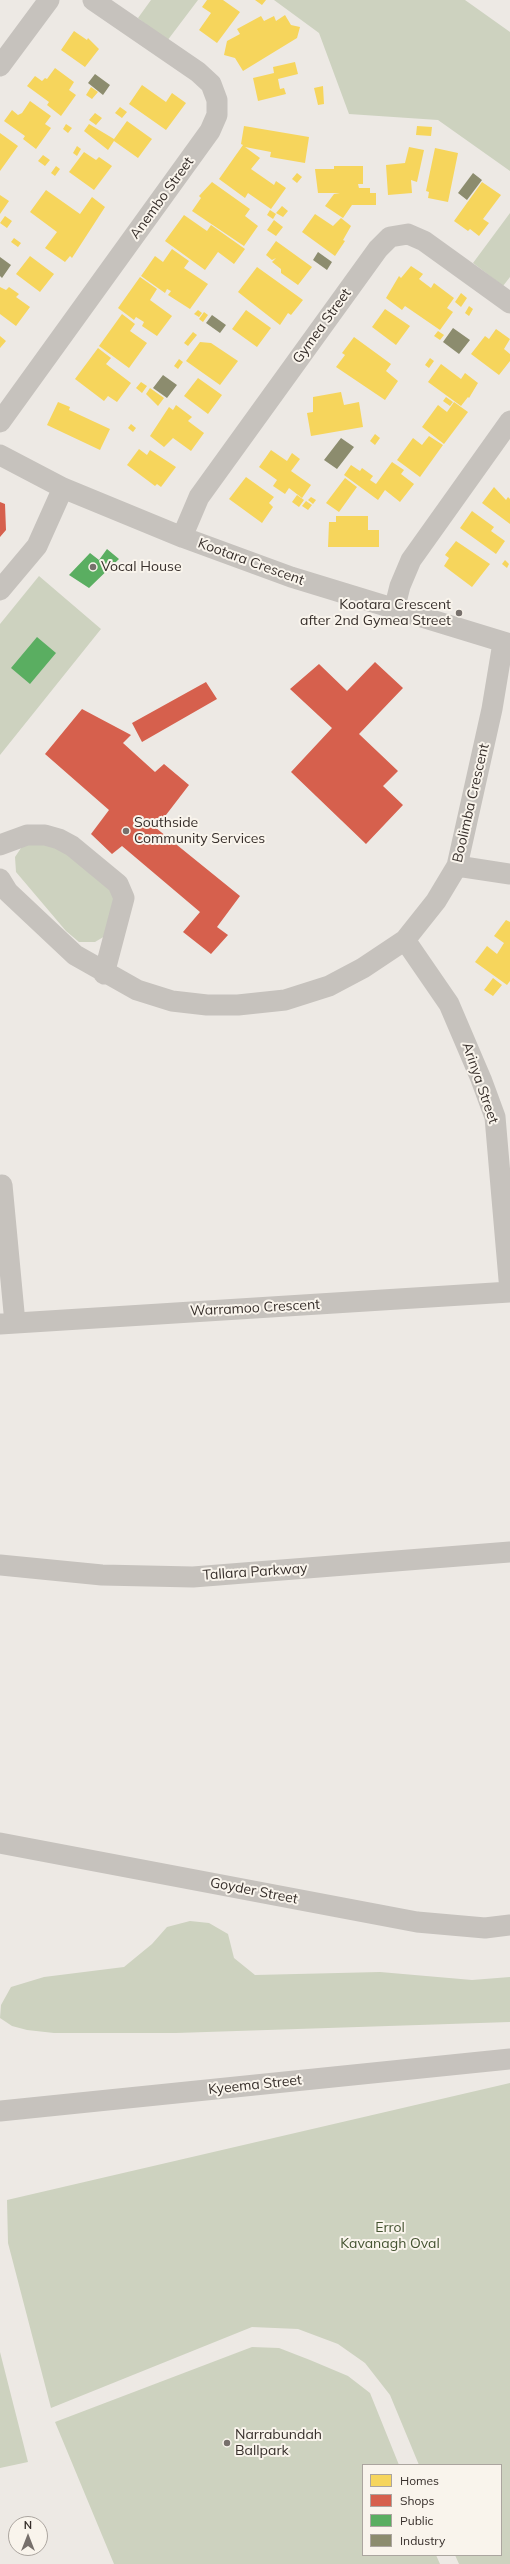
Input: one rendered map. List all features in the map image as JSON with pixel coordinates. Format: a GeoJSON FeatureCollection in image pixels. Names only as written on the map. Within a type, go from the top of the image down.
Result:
{"type":"FeatureCollection","features":[{"type":"Feature","properties":{"kind":"street"},"geometry":{"type":"LineString","coordinates":[[0,66],[49,0]]}},
{"type":"Feature","properties":{"kind":"street","name":"Anembo Street"},"geometry":{"type":"LineString","coordinates":[[0,422],[210,131],[217,115],[217,100],[211,84],[198,72],[93,0]]}},
{"type":"Feature","properties":{"kind":"street","name":"Gymea Street"},"geometry":{"type":"LineString","coordinates":[[182,537],[203,492],[378,250],[390,237],[408,234],[424,241],[510,303]]}},
{"type":"Feature","properties":{"kind":"street"},"geometry":{"type":"LineString","coordinates":[[394,610],[400,586],[411,560],[510,421]]}},
{"type":"Feature","properties":{"kind":"street","name":"Kootara Crescent"},"geometry":{"type":"LineString","coordinates":[[0,455],[63,488],[182,537],[291,577],[506,644]]}},
{"type":"Feature","properties":{"kind":"street"},"geometry":{"type":"LineString","coordinates":[[0,590],[37,546],[63,488]]}},
{"type":"Feature","properties":{"kind":"street","name":"Boolimba Crescent"},"geometry":{"type":"LineString","coordinates":[[3,890],[75,955],[104,974],[137,990],[172,1001],[207,1005],[238,1005],[285,1000],[329,986],[363,968],[405,940],[436,901],[457,866],[506,644]]}},
{"type":"Feature","properties":{"kind":"street"},"geometry":{"type":"LineString","coordinates":[[0,845],[27,835],[45,835],[59,839],[72,846],[118,884],[124,898],[104,974]]}},
{"type":"Feature","properties":{"kind":"street"},"geometry":{"type":"LineString","coordinates":[[457,866],[510,874]]}},
{"type":"Feature","properties":{"kind":"street","name":"Arinya Street"},"geometry":{"type":"LineString","coordinates":[[405,940],[449,1004],[473,1060],[494,1117],[510,1292]]}},
{"type":"Feature","properties":{"kind":"street"},"geometry":{"type":"LineString","coordinates":[[2,1185],[8,1323]]}},
{"type":"Feature","properties":{"kind":"street","name":"Warramoo Crescent"},"geometry":{"type":"LineString","coordinates":[[8,1323],[510,1292]]}},
{"type":"Feature","properties":{"kind":"street","name":"Tallara Parkway"},"geometry":{"type":"LineString","coordinates":[[0,1565],[102,1575],[193,1577],[510,1552]]}},
{"type":"Feature","properties":{"kind":"street","name":"Goyder Street"},"geometry":{"type":"LineString","coordinates":[[0,1843],[417,1922],[485,1928],[510,1925]]}},
{"type":"Feature","properties":{"kind":"street","name":"Kyeema Street"},"geometry":{"type":"LineString","coordinates":[[0,2111],[510,2059]]}},
{"type":"Feature","properties":{"kind":"green space"},"geometry":{"type":"Polygon","coordinates":[[[151,0],[198,0],[167,41],[138,18],[151,0]]]}},
{"type":"Feature","properties":{"kind":"green space"},"geometry":{"type":"Polygon","coordinates":[[[274,0],[465,0],[510,32],[510,171],[438,120],[349,114],[319,33],[274,0]]]}},
{"type":"Feature","properties":{"kind":"green space"},"geometry":{"type":"Polygon","coordinates":[[[510,213],[510,277],[503,286],[473,263],[510,213]]]}},
{"type":"Feature","properties":{"kind":"green space"},"geometry":{"type":"Polygon","coordinates":[[[39,576],[101,629],[0,755],[0,624],[39,576]]]}},
{"type":"Feature","properties":{"kind":"green space"},"geometry":{"type":"Polygon","coordinates":[[[51,842],[106,883],[114,898],[105,936],[95,942],[79,942],[66,931],[16,872],[15,857],[23,845],[51,842]]]}},
{"type":"Feature","properties":{"kind":"green space"},"geometry":{"type":"Polygon","coordinates":[[[190,1921],[209,1923],[228,1934],[234,1958],[255,1975],[380,1972],[472,1980],[510,1977],[510,2022],[176,2033],[54,2033],[27,2030],[12,2026],[0,2018],[1,2005],[11,1987],[44,1977],[124,1967],[152,1944],[167,1927],[190,1921]]]}},
{"type":"Feature","properties":{"kind":"green space","name":"Errol Kavanagh Oval"},"geometry":{"type":"Polygon","coordinates":[[[510,2083],[510,2564],[459,2564],[455,2556],[502,2556],[502,2464],[419,2464],[390,2395],[365,2363],[338,2344],[298,2329],[252,2327],[51,2408],[8,2243],[7,2200],[510,2083]]]}},
{"type":"Feature","properties":{"kind":"green space","name":"Narrabundah Ballpark"},"geometry":{"type":"Polygon","coordinates":[[[252,2347],[279,2348],[348,2376],[370,2393],[399,2464],[362,2464],[362,2556],[436,2556],[440,2564],[114,2564],[55,2422],[252,2347]]]}},
{"type":"Feature","properties":{"kind":"green space"},"geometry":{"type":"Polygon","coordinates":[[[0,2352],[28,2462],[0,2468],[0,2352]]]}},
{"type":"Feature","properties":{"kind":"building: Homes"},"geometry":{"type":"Polygon","coordinates":[[[207,0],[223,0],[240,12],[217,43],[199,30],[211,13],[202,7],[207,0]]]}},
{"type":"Feature","properties":{"kind":"building: Homes"},"geometry":{"type":"Polygon","coordinates":[[[255,0],[266,0],[262,5],[255,0]]]}},
{"type":"Feature","properties":{"kind":"building: Homes"},"geometry":{"type":"Polygon","coordinates":[[[285,15],[291,25],[300,27],[297,38],[243,71],[235,58],[224,55],[227,41],[240,34],[237,29],[261,16],[264,21],[274,16],[276,21],[285,15]]]}},
{"type":"Feature","properties":{"kind":"building: Homes"},"geometry":{"type":"Polygon","coordinates":[[[74,31],[87,40],[88,38],[99,49],[85,67],[61,50],[74,31]]]}},
{"type":"Feature","properties":{"kind":"building: Homes"},"geometry":{"type":"Polygon","coordinates":[[[295,62],[298,74],[278,79],[280,89],[284,88],[286,94],[258,101],[253,78],[274,73],[273,67],[295,62]]]}},
{"type":"Feature","properties":{"kind":"building: Homes"},"geometry":{"type":"Polygon","coordinates":[[[55,68],[74,82],[69,90],[76,95],[61,116],[47,105],[49,102],[27,86],[35,76],[42,81],[45,78],[47,79],[55,68]]]}},
{"type":"Feature","properties":{"kind":"building: Homes"},"geometry":{"type":"Polygon","coordinates":[[[142,85],[166,102],[172,93],[186,103],[166,130],[129,104],[142,85]]]}},
{"type":"Feature","properties":{"kind":"building: Homes"},"geometry":{"type":"Polygon","coordinates":[[[323,86],[324,104],[318,105],[314,88],[323,86]]]}},
{"type":"Feature","properties":{"kind":"building: Homes"},"geometry":{"type":"Polygon","coordinates":[[[91,87],[98,92],[92,99],[86,95],[91,87]]]}},
{"type":"Feature","properties":{"kind":"building: Homes"},"geometry":{"type":"Polygon","coordinates":[[[30,101],[51,116],[45,124],[51,128],[36,149],[23,139],[25,136],[4,121],[12,110],[18,115],[22,113],[30,101]]]}},
{"type":"Feature","properties":{"kind":"building: Homes"},"geometry":{"type":"Polygon","coordinates":[[[120,107],[127,112],[122,118],[115,113],[120,107]]]}},
{"type":"Feature","properties":{"kind":"building: Homes"},"geometry":{"type":"Polygon","coordinates":[[[95,113],[102,118],[96,125],[89,120],[95,113]]]}},
{"type":"Feature","properties":{"kind":"building: Homes"},"geometry":{"type":"Polygon","coordinates":[[[127,121],[152,139],[138,158],[114,141],[108,150],[84,131],[89,124],[114,139],[127,121]]]}},
{"type":"Feature","properties":{"kind":"building: Homes"},"geometry":{"type":"Polygon","coordinates":[[[66,124],[72,128],[68,133],[63,129],[66,124]]]}},
{"type":"Feature","properties":{"kind":"building: Homes"},"geometry":{"type":"Polygon","coordinates":[[[244,126],[309,137],[305,163],[270,157],[271,152],[245,147],[260,158],[251,169],[274,185],[276,181],[286,188],[271,209],[248,193],[245,198],[219,179],[243,145],[241,144],[244,126]]]}},
{"type":"Feature","properties":{"kind":"building: Homes"},"geometry":{"type":"Polygon","coordinates":[[[417,126],[432,127],[431,136],[416,135],[417,126]]]}},
{"type":"Feature","properties":{"kind":"building: Homes"},"geometry":{"type":"Polygon","coordinates":[[[0,133],[18,146],[0,171],[0,133]]]}},
{"type":"Feature","properties":{"kind":"building: Homes"},"geometry":{"type":"Polygon","coordinates":[[[77,146],[81,149],[77,156],[73,153],[77,146]]]}},
{"type":"Feature","properties":{"kind":"building: Homes"},"geometry":{"type":"Polygon","coordinates":[[[409,147],[424,150],[417,182],[411,180],[412,193],[388,195],[386,165],[405,163],[409,147]]]}},
{"type":"Feature","properties":{"kind":"building: Homes"},"geometry":{"type":"Polygon","coordinates":[[[435,148],[458,153],[448,202],[428,198],[429,192],[426,191],[435,148]]]}},
{"type":"Feature","properties":{"kind":"building: Homes"},"geometry":{"type":"Polygon","coordinates":[[[84,152],[96,160],[99,157],[112,166],[94,190],[69,172],[84,152]]]}},
{"type":"Feature","properties":{"kind":"building: Homes"},"geometry":{"type":"Polygon","coordinates":[[[43,155],[50,160],[45,166],[38,161],[43,155]]]}},
{"type":"Feature","properties":{"kind":"building: Homes"},"geometry":{"type":"Polygon","coordinates":[[[56,166],[60,169],[55,176],[51,173],[56,166]]]}},
{"type":"Feature","properties":{"kind":"building: Homes"},"geometry":{"type":"Polygon","coordinates":[[[334,166],[363,166],[363,184],[358,184],[359,188],[370,188],[370,193],[376,193],[376,205],[352,205],[343,218],[325,206],[334,194],[340,193],[318,193],[315,169],[334,169],[334,166]]]}},
{"type":"Feature","properties":{"kind":"building: Homes"},"geometry":{"type":"Polygon","coordinates":[[[297,173],[302,177],[297,183],[292,179],[297,173]]]}},
{"type":"Feature","properties":{"kind":"building: Homes"},"geometry":{"type":"Polygon","coordinates":[[[212,182],[250,209],[245,216],[258,226],[244,246],[192,211],[201,198],[199,196],[212,182]]]}},
{"type":"Feature","properties":{"kind":"building: Homes"},"geometry":{"type":"Polygon","coordinates":[[[482,182],[501,195],[483,219],[489,223],[479,236],[470,229],[468,231],[454,221],[482,182]]]}},
{"type":"Feature","properties":{"kind":"building: Homes"},"geometry":{"type":"Polygon","coordinates":[[[46,190],[80,214],[92,197],[105,207],[72,258],[70,256],[65,262],[45,248],[57,232],[30,212],[46,190]]]}},
{"type":"Feature","properties":{"kind":"building: Homes"},"geometry":{"type":"Polygon","coordinates":[[[0,195],[9,201],[0,214],[0,195]]]}},
{"type":"Feature","properties":{"kind":"building: Homes"},"geometry":{"type":"Polygon","coordinates":[[[282,206],[288,211],[283,217],[276,213],[282,206]]]}},
{"type":"Feature","properties":{"kind":"building: Homes"},"geometry":{"type":"Polygon","coordinates":[[[270,210],[276,214],[273,219],[267,215],[270,210]]]}},
{"type":"Feature","properties":{"kind":"building: Homes"},"geometry":{"type":"Polygon","coordinates":[[[315,214],[333,226],[341,218],[351,226],[343,240],[345,241],[335,256],[302,232],[315,214]]]}},
{"type":"Feature","properties":{"kind":"building: Homes"},"geometry":{"type":"Polygon","coordinates":[[[184,215],[207,231],[211,225],[245,249],[234,264],[218,252],[205,270],[165,241],[184,215]]]}},
{"type":"Feature","properties":{"kind":"building: Homes"},"geometry":{"type":"Polygon","coordinates":[[[5,216],[12,221],[7,228],[0,223],[5,216]]]}},
{"type":"Feature","properties":{"kind":"building: Homes"},"geometry":{"type":"Polygon","coordinates":[[[274,220],[283,227],[276,236],[267,230],[274,220]]]}},
{"type":"Feature","properties":{"kind":"building: Homes"},"geometry":{"type":"Polygon","coordinates":[[[14,238],[21,243],[18,247],[11,242],[14,238]]]}},
{"type":"Feature","properties":{"kind":"building: Homes"},"geometry":{"type":"Polygon","coordinates":[[[276,241],[312,267],[298,285],[281,273],[281,269],[272,262],[276,258],[272,260],[266,255],[276,241]]]}},
{"type":"Feature","properties":{"kind":"building: Homes"},"geometry":{"type":"Polygon","coordinates":[[[172,249],[189,261],[184,268],[208,284],[190,309],[168,295],[171,291],[167,289],[165,293],[141,276],[155,256],[163,262],[172,249]]]}},
{"type":"Feature","properties":{"kind":"building: Homes"},"geometry":{"type":"Polygon","coordinates":[[[30,256],[54,274],[40,292],[16,274],[30,256]]]}},
{"type":"Feature","properties":{"kind":"building: Homes"},"geometry":{"type":"Polygon","coordinates":[[[411,266],[423,274],[419,279],[431,288],[434,283],[454,298],[447,308],[453,312],[440,330],[405,306],[402,310],[386,298],[399,276],[401,278],[411,266]]]}},
{"type":"Feature","properties":{"kind":"building: Homes"},"geometry":{"type":"Polygon","coordinates":[[[257,267],[303,300],[291,315],[288,313],[280,325],[238,292],[257,267]]]}},
{"type":"Feature","properties":{"kind":"building: Homes"},"geometry":{"type":"Polygon","coordinates":[[[140,277],[157,289],[150,300],[172,316],[157,336],[142,326],[144,322],[136,317],[134,320],[118,308],[140,277]]]}},
{"type":"Feature","properties":{"kind":"building: Homes"},"geometry":{"type":"Polygon","coordinates":[[[0,287],[6,290],[9,287],[19,294],[16,297],[30,307],[16,326],[0,314],[0,287]]]}},
{"type":"Feature","properties":{"kind":"building: Homes"},"geometry":{"type":"Polygon","coordinates":[[[461,293],[467,298],[461,307],[455,302],[461,293]]]}},
{"type":"Feature","properties":{"kind":"building: Homes"},"geometry":{"type":"Polygon","coordinates":[[[469,306],[473,309],[469,316],[465,313],[469,306]]]}},
{"type":"Feature","properties":{"kind":"building: Homes"},"geometry":{"type":"Polygon","coordinates":[[[385,309],[410,326],[396,345],[372,327],[385,309]]]}},
{"type":"Feature","properties":{"kind":"building: Homes"},"geometry":{"type":"Polygon","coordinates":[[[198,310],[202,313],[199,317],[194,314],[198,310]]]}},
{"type":"Feature","properties":{"kind":"building: Homes"},"geometry":{"type":"Polygon","coordinates":[[[246,310],[271,328],[257,347],[232,329],[246,310]]]}},
{"type":"Feature","properties":{"kind":"building: Homes"},"geometry":{"type":"Polygon","coordinates":[[[204,312],[208,315],[203,322],[199,319],[204,312]]]}},
{"type":"Feature","properties":{"kind":"building: Homes"},"geometry":{"type":"Polygon","coordinates":[[[122,314],[135,324],[130,331],[147,343],[129,368],[99,346],[122,314]]]}},
{"type":"Feature","properties":{"kind":"building: Homes"},"geometry":{"type":"Polygon","coordinates":[[[496,329],[510,339],[504,349],[510,354],[510,361],[499,375],[471,354],[485,336],[489,339],[496,329]]]}},
{"type":"Feature","properties":{"kind":"building: Homes"},"geometry":{"type":"Polygon","coordinates":[[[438,331],[444,335],[440,340],[434,336],[438,331]]]}},
{"type":"Feature","properties":{"kind":"building: Homes"},"geometry":{"type":"Polygon","coordinates":[[[193,332],[197,335],[188,346],[184,343],[193,332]]]}},
{"type":"Feature","properties":{"kind":"building: Homes"},"geometry":{"type":"Polygon","coordinates":[[[0,336],[6,341],[0,348],[0,336]]]}},
{"type":"Feature","properties":{"kind":"building: Homes"},"geometry":{"type":"Polygon","coordinates":[[[354,337],[391,364],[386,371],[398,381],[385,400],[336,367],[345,355],[342,353],[354,337]]]}},
{"type":"Feature","properties":{"kind":"building: Homes"},"geometry":{"type":"Polygon","coordinates":[[[200,342],[211,343],[238,361],[220,385],[186,361],[200,342]]]}},
{"type":"Feature","properties":{"kind":"building: Homes"},"geometry":{"type":"Polygon","coordinates":[[[98,348],[111,358],[106,364],[131,383],[117,402],[108,396],[104,401],[75,379],[98,348]]]}},
{"type":"Feature","properties":{"kind":"building: Homes"},"geometry":{"type":"Polygon","coordinates":[[[430,358],[434,361],[429,368],[425,365],[430,358]]]}},
{"type":"Feature","properties":{"kind":"building: Homes"},"geometry":{"type":"Polygon","coordinates":[[[179,359],[183,362],[178,369],[174,366],[179,359]]]}},
{"type":"Feature","properties":{"kind":"building: Homes"},"geometry":{"type":"Polygon","coordinates":[[[441,364],[461,379],[465,373],[478,383],[469,398],[468,397],[461,406],[428,382],[441,364]]]}},
{"type":"Feature","properties":{"kind":"building: Homes"},"geometry":{"type":"Polygon","coordinates":[[[198,378],[222,395],[208,414],[184,396],[198,378]]]}},
{"type":"Feature","properties":{"kind":"building: Homes"},"geometry":{"type":"Polygon","coordinates":[[[141,382],[147,386],[142,393],[136,388],[141,382]]]}},
{"type":"Feature","properties":{"kind":"building: Homes"},"geometry":{"type":"Polygon","coordinates":[[[150,388],[164,398],[158,406],[146,394],[150,388]]]}},
{"type":"Feature","properties":{"kind":"building: Homes"},"geometry":{"type":"Polygon","coordinates":[[[341,392],[344,405],[359,402],[363,427],[311,436],[307,413],[313,412],[313,397],[341,392]]]}},
{"type":"Feature","properties":{"kind":"building: Homes"},"geometry":{"type":"Polygon","coordinates":[[[446,397],[453,402],[450,406],[443,401],[446,397]]]}},
{"type":"Feature","properties":{"kind":"building: Homes"},"geometry":{"type":"Polygon","coordinates":[[[58,402],[70,407],[69,410],[110,429],[100,450],[47,425],[58,402]]]}},
{"type":"Feature","properties":{"kind":"building: Homes"},"geometry":{"type":"Polygon","coordinates":[[[454,402],[468,412],[444,444],[422,427],[438,405],[447,412],[454,402]]]}},
{"type":"Feature","properties":{"kind":"building: Homes"},"geometry":{"type":"Polygon","coordinates":[[[176,405],[192,417],[188,421],[204,433],[191,451],[173,438],[164,447],[150,436],[169,407],[173,410],[176,405]]]}},
{"type":"Feature","properties":{"kind":"building: Homes"},"geometry":{"type":"Polygon","coordinates":[[[131,424],[136,428],[133,432],[128,428],[131,424]]]}},
{"type":"Feature","properties":{"kind":"building: Homes"},"geometry":{"type":"Polygon","coordinates":[[[375,434],[380,438],[375,445],[370,441],[375,434]]]}},
{"type":"Feature","properties":{"kind":"building: Homes"},"geometry":{"type":"Polygon","coordinates":[[[429,436],[443,445],[420,477],[397,460],[413,438],[422,445],[429,436]]]}},
{"type":"Feature","properties":{"kind":"building: Homes"},"geometry":{"type":"Polygon","coordinates":[[[139,449],[147,455],[150,450],[176,467],[161,487],[157,484],[155,486],[127,465],[139,449]]]}},
{"type":"Feature","properties":{"kind":"building: Homes"},"geometry":{"type":"Polygon","coordinates":[[[271,450],[287,461],[292,453],[300,459],[291,471],[311,485],[302,498],[289,488],[285,494],[273,486],[277,480],[259,467],[271,450]]]}},
{"type":"Feature","properties":{"kind":"building: Homes"},"geometry":{"type":"Polygon","coordinates":[[[392,462],[404,470],[401,474],[414,484],[400,502],[385,490],[378,500],[344,475],[351,465],[360,471],[362,468],[373,476],[370,480],[376,484],[392,462]]]}},
{"type":"Feature","properties":{"kind":"building: Homes"},"geometry":{"type":"Polygon","coordinates":[[[246,477],[274,497],[269,503],[273,507],[262,523],[229,499],[246,477]]]}},
{"type":"Feature","properties":{"kind":"building: Homes"},"geometry":{"type":"Polygon","coordinates":[[[345,478],[357,487],[339,512],[326,503],[345,478]]]}},
{"type":"Feature","properties":{"kind":"building: Homes"},"geometry":{"type":"Polygon","coordinates":[[[494,487],[506,500],[508,497],[510,499],[510,524],[482,503],[494,487]]]}},
{"type":"Feature","properties":{"kind":"building: Homes"},"geometry":{"type":"Polygon","coordinates":[[[297,495],[304,500],[299,507],[292,502],[297,495]]]}},
{"type":"Feature","properties":{"kind":"building: Homes"},"geometry":{"type":"Polygon","coordinates":[[[311,497],[316,500],[313,504],[308,500],[311,497]]]}},
{"type":"Feature","properties":{"kind":"building: Homes"},"geometry":{"type":"Polygon","coordinates":[[[306,501],[312,505],[308,510],[302,506],[306,501]]]}},
{"type":"Feature","properties":{"kind":"building: Homes"},"geometry":{"type":"Polygon","coordinates":[[[472,511],[494,527],[491,531],[505,541],[496,554],[460,528],[472,511]]]}},
{"type":"Feature","properties":{"kind":"building: Homes"},"geometry":{"type":"Polygon","coordinates":[[[336,516],[368,516],[368,530],[379,530],[379,547],[328,547],[329,522],[336,522],[336,516]]]}},
{"type":"Feature","properties":{"kind":"building: Homes"},"geometry":{"type":"Polygon","coordinates":[[[456,541],[490,564],[472,587],[444,566],[449,558],[445,555],[456,541]]]}},
{"type":"Feature","properties":{"kind":"building: Homes"},"geometry":{"type":"Polygon","coordinates":[[[505,560],[509,564],[507,568],[502,564],[505,560]]]}},
{"type":"Feature","properties":{"kind":"building: Homes"},"geometry":{"type":"Polygon","coordinates":[[[506,920],[510,922],[510,981],[507,985],[475,962],[487,946],[497,954],[504,943],[494,936],[506,920]]]}},
{"type":"Feature","properties":{"kind":"building: Homes"},"geometry":{"type":"Polygon","coordinates":[[[493,978],[502,985],[493,996],[484,990],[493,978]]]}},
{"type":"Feature","properties":{"kind":"building: Shops"},"geometry":{"type":"Polygon","coordinates":[[[0,502],[5,504],[6,530],[0,537],[0,502]]]}},
{"type":"Feature","properties":{"kind":"building: Shops"},"geometry":{"type":"Polygon","coordinates":[[[375,662],[403,688],[359,734],[398,771],[383,786],[403,805],[366,844],[291,772],[332,728],[290,689],[319,664],[347,691],[375,662]]]}},
{"type":"Feature","properties":{"kind":"building: Shops"},"geometry":{"type":"Polygon","coordinates":[[[206,682],[217,699],[142,742],[132,723],[206,682]]]}},
{"type":"Feature","properties":{"kind":"building: Shops","name":"Southside Community Services"},"geometry":{"type":"Polygon","coordinates":[[[82,709],[131,735],[123,743],[155,772],[164,764],[189,785],[156,828],[240,896],[217,927],[228,935],[211,954],[183,932],[200,912],[122,846],[112,854],[91,834],[109,810],[45,754],[82,709]]]}},
{"type":"Feature","properties":{"kind":"building: Public","name":"Vocal House"},"geometry":{"type":"Polygon","coordinates":[[[107,549],[119,559],[89,588],[69,575],[90,553],[99,560],[107,549]]]}},
{"type":"Feature","properties":{"kind":"building: Public"},"geometry":{"type":"Polygon","coordinates":[[[37,637],[56,653],[30,684],[11,668],[37,637]]]}},
{"type":"Feature","properties":{"kind":"building: Industry"},"geometry":{"type":"Polygon","coordinates":[[[95,74],[110,85],[103,95],[88,83],[95,74]]]}},
{"type":"Feature","properties":{"kind":"building: Industry"},"geometry":{"type":"Polygon","coordinates":[[[473,173],[482,180],[467,200],[458,193],[473,173]]]}},
{"type":"Feature","properties":{"kind":"building: Industry"},"geometry":{"type":"Polygon","coordinates":[[[318,252],[332,262],[327,270],[313,260],[318,252]]]}},
{"type":"Feature","properties":{"kind":"building: Industry"},"geometry":{"type":"Polygon","coordinates":[[[0,257],[11,265],[2,278],[0,276],[0,257]]]}},
{"type":"Feature","properties":{"kind":"building: Industry"},"geometry":{"type":"Polygon","coordinates":[[[212,315],[226,325],[220,333],[206,323],[212,315]]]}},
{"type":"Feature","properties":{"kind":"building: Industry"},"geometry":{"type":"Polygon","coordinates":[[[453,328],[470,340],[459,354],[443,342],[453,328]]]}},
{"type":"Feature","properties":{"kind":"building: Industry"},"geometry":{"type":"Polygon","coordinates":[[[163,375],[177,385],[167,398],[153,388],[163,375]]]}},
{"type":"Feature","properties":{"kind":"building: Industry"},"geometry":{"type":"Polygon","coordinates":[[[341,438],[354,447],[337,469],[324,460],[341,438]]]}},
{"type":"Feature","properties":{"kind":"place","name":"Vocal House"},"geometry":{"type":"Point","coordinates":[93,567]}},
{"type":"Feature","properties":{"kind":"place","name":"Kootara Crescent after 2nd Gymea Street"},"geometry":{"type":"Point","coordinates":[459,613]}},
{"type":"Feature","properties":{"kind":"place","name":"Southside Community Services"},"geometry":{"type":"Point","coordinates":[126,831]}},
{"type":"Feature","properties":{"kind":"place","name":"Narrabundah Ballpark"},"geometry":{"type":"Point","coordinates":[227,2443]}}]}
